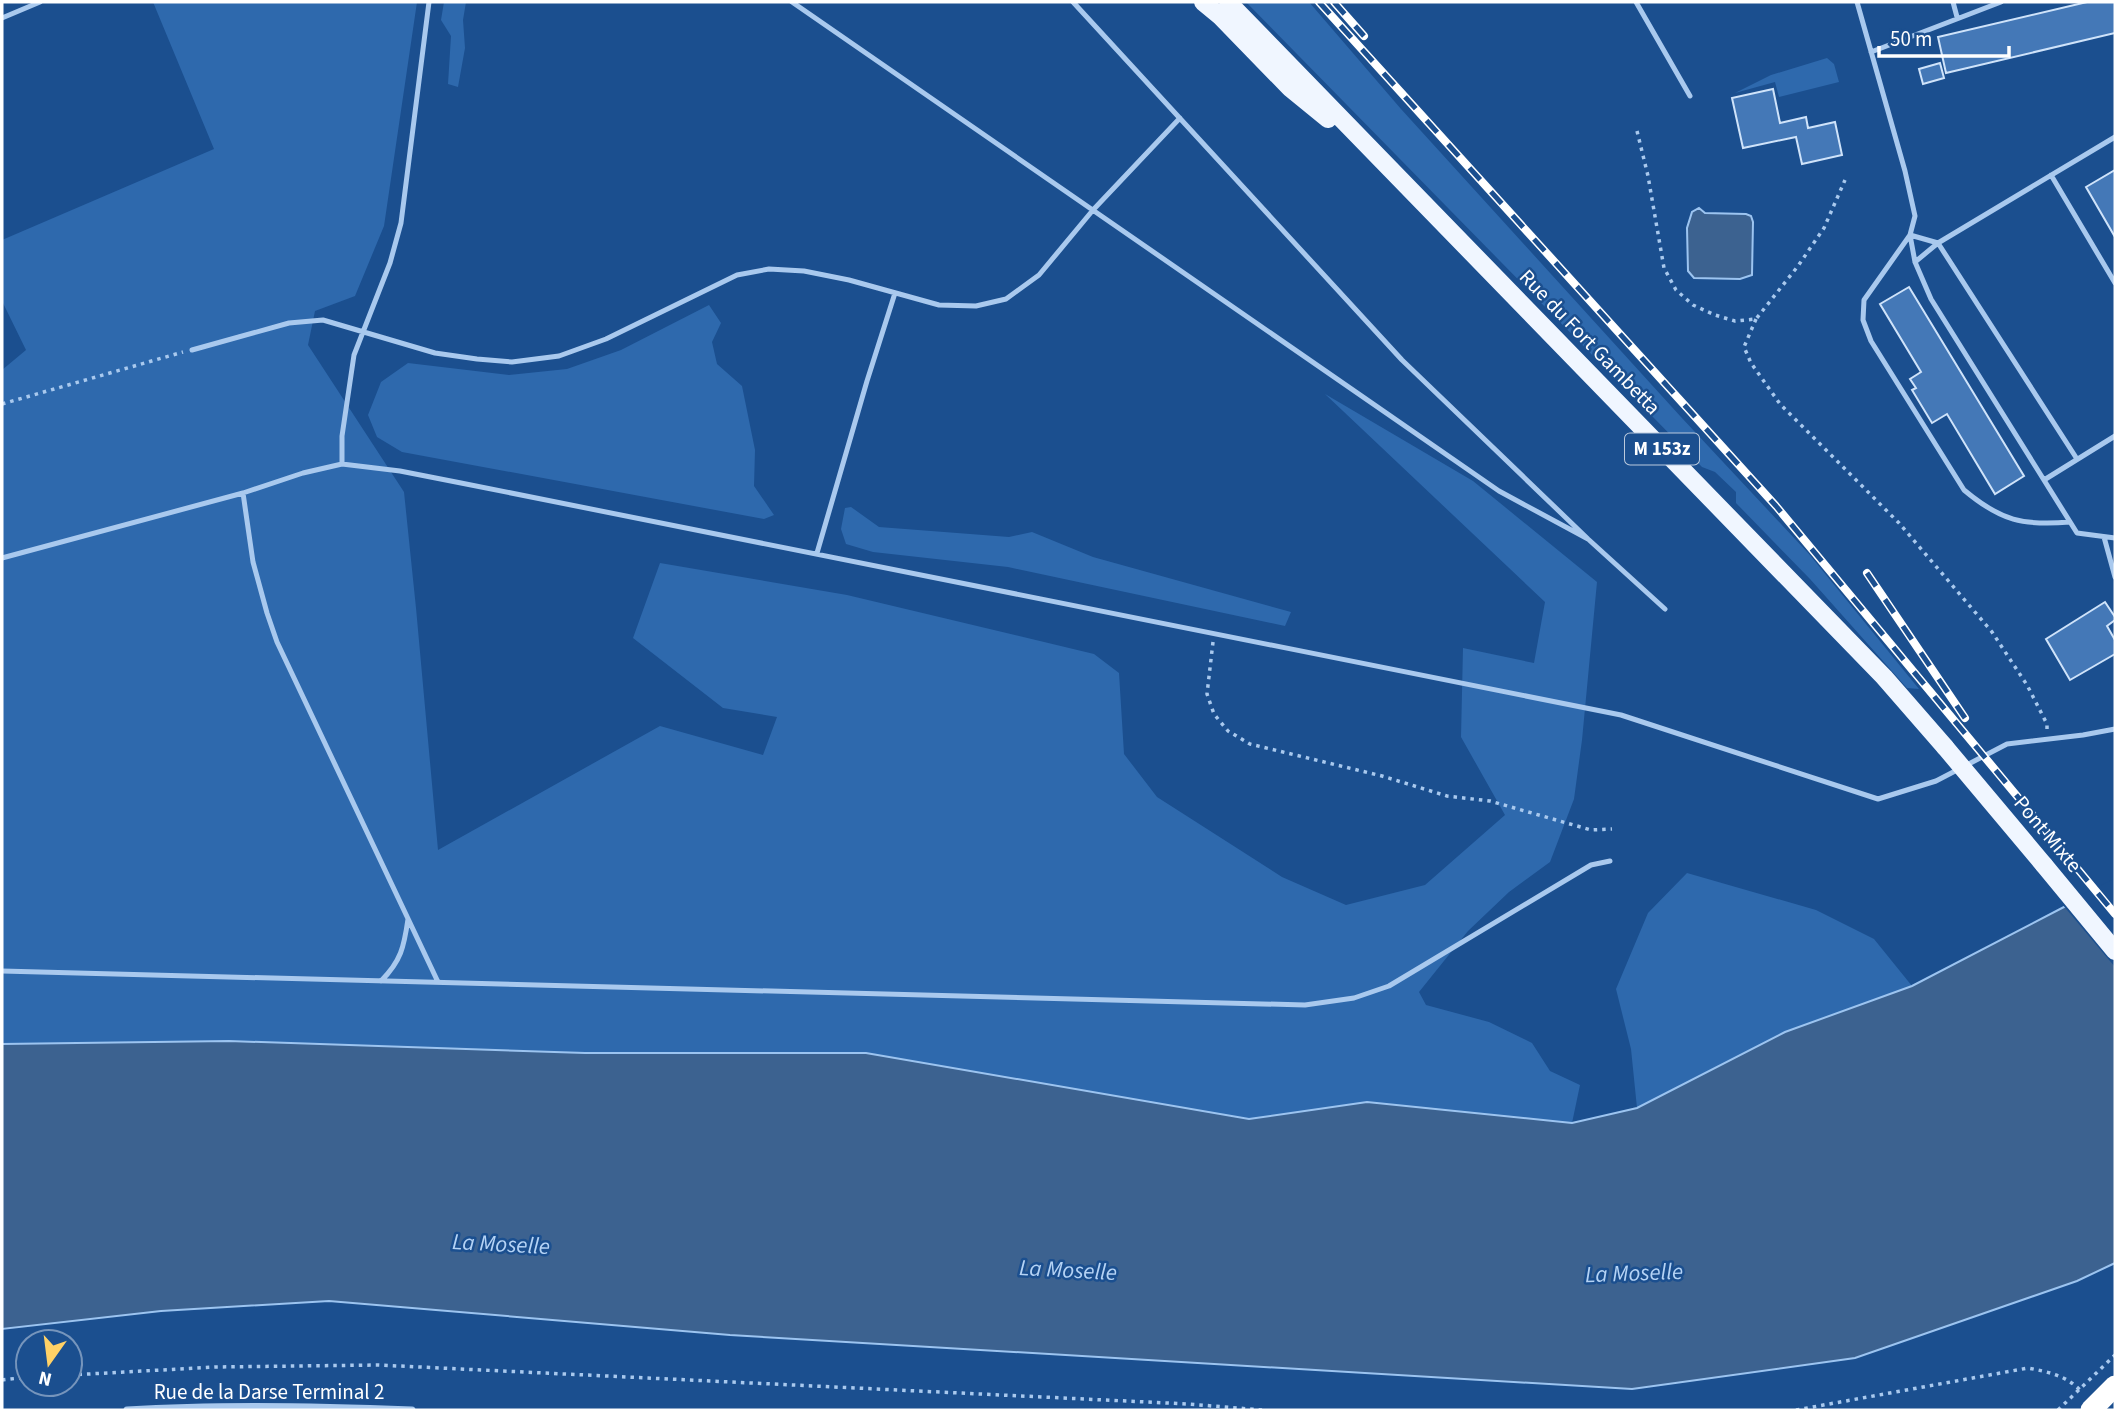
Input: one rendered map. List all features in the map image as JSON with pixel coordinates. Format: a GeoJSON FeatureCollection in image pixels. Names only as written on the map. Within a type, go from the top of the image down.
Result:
{"type":"FeatureCollection","features":[{"type":"Feature","properties":{"kind":"highway"},"geometry":{"type":"LineString","coordinates":[[2091,1410],[2115,1386]]}},
{"type":"Feature","properties":{"kind":"main road"},"geometry":{"type":"LineString","coordinates":[[1203,2],[1290,88],[1376,154]]}},
{"type":"Feature","properties":{"kind":"main road","name":"Rue du Fort Gambetta"},"geometry":{"type":"LineString","coordinates":[[1228,2],[1884,677],[1945,747]]}},
{"type":"Feature","properties":{"kind":"main road","name":"Pont Mixte"},"geometry":{"type":"LineString","coordinates":[[1945,747],[2115,951]]}},
{"type":"Feature","properties":{"kind":"street","name":"Rue de la Darse Terminal 2"},"geometry":{"type":"LineString","coordinates":[[127,1410],[232,1405],[412,1410]]}},
{"type":"Feature","properties":{"kind":"lane"},"geometry":{"type":"LineString","coordinates":[[2,18],[40,2]]}},
{"type":"Feature","properties":{"kind":"lane"},"geometry":{"type":"LineString","coordinates":[[342,464],[342,436],[354,355],[390,263],[401,223],[429,2]]}},
{"type":"Feature","properties":{"kind":"lane"},"geometry":{"type":"LineString","coordinates":[[792,2],[1499,491],[1588,539]]}},
{"type":"Feature","properties":{"kind":"lane"},"geometry":{"type":"LineString","coordinates":[[1073,2],[1402,360],[1588,539],[1665,609]]}},
{"type":"Feature","properties":{"kind":"lane"},"geometry":{"type":"LineString","coordinates":[[1636,2],[1690,96]]}},
{"type":"Feature","properties":{"kind":"lane"},"geometry":{"type":"LineString","coordinates":[[1857,2],[1915,216],[1910,236],[1864,300],[1863,320],[1871,341],[1964,491],[1984,508],[2010,519],[2037,524],[2070,522]]}},
{"type":"Feature","properties":{"kind":"lane"},"geometry":{"type":"LineString","coordinates":[[1953,2],[1957,18]]}},
{"type":"Feature","properties":{"kind":"lane"},"geometry":{"type":"LineString","coordinates":[[1871,52],[2001,2]]}},
{"type":"Feature","properties":{"kind":"lane"},"geometry":{"type":"LineString","coordinates":[[192,350],[289,323],[323,320],[435,353],[512,362],[559,356],[606,340],[737,275],[769,269],[804,271],[939,305],[976,306],[1006,299],[1039,275],[1093,210],[1180,118]]}},
{"type":"Feature","properties":{"kind":"lane"},"geometry":{"type":"LineString","coordinates":[[1915,262],[1938,243],[2115,137]]}},
{"type":"Feature","properties":{"kind":"lane"},"geometry":{"type":"LineString","coordinates":[[2051,175],[2115,283]]}},
{"type":"Feature","properties":{"kind":"lane"},"geometry":{"type":"LineString","coordinates":[[1910,236],[1938,243],[2077,459]]}},
{"type":"Feature","properties":{"kind":"lane"},"geometry":{"type":"LineString","coordinates":[[1910,236],[1915,262],[1931,299],[2077,533],[2115,538]]}},
{"type":"Feature","properties":{"kind":"lane"},"geometry":{"type":"LineString","coordinates":[[817,553],[895,293]]}},
{"type":"Feature","properties":{"kind":"lane"},"geometry":{"type":"LineString","coordinates":[[2044,480],[2115,436]]}},
{"type":"Feature","properties":{"kind":"lane"},"geometry":{"type":"LineString","coordinates":[[2,558],[342,464],[400,471],[1621,715],[1878,799],[1936,781],[2007,744],[2115,729]]}},
{"type":"Feature","properties":{"kind":"lane"},"geometry":{"type":"LineString","coordinates":[[243,493],[253,562],[277,642],[438,982]]}},
{"type":"Feature","properties":{"kind":"lane"},"geometry":{"type":"LineString","coordinates":[[2104,537],[2115,577]]}},
{"type":"Feature","properties":{"kind":"lane"},"geometry":{"type":"LineString","coordinates":[[2,971],[1305,1004],[1354,998],[1389,986],[1591,865],[1610,861]]}},
{"type":"Feature","properties":{"kind":"lane"},"geometry":{"type":"LineString","coordinates":[[381,981],[395,967],[405,945],[408,918]]}},
{"type":"Feature","properties":{"kind":"path"},"geometry":{"type":"LineString","coordinates":[[1637,131],[1664,268],[1676,290],[1693,305],[1715,315],[1735,321],[1756,319]]}},
{"type":"Feature","properties":{"kind":"path"},"geometry":{"type":"LineString","coordinates":[[1845,180],[1824,228],[1756,319],[1744,347],[1751,363],[1780,404],[1899,523],[1992,632],[2027,685],[2047,724],[2046,739]]}},
{"type":"Feature","properties":{"kind":"path"},"geometry":{"type":"LineString","coordinates":[[2,404],[192,350]]}},
{"type":"Feature","properties":{"kind":"path"},"geometry":{"type":"LineString","coordinates":[[1214,633],[1207,694],[1214,714],[1228,731],[1250,744],[1382,776],[1447,796],[1490,801],[1591,830],[1612,829]]}},
{"type":"Feature","properties":{"kind":"path"},"geometry":{"type":"LineString","coordinates":[[2057,1410],[2115,1355]]}},
{"type":"Feature","properties":{"kind":"path"},"geometry":{"type":"LineString","coordinates":[[84,1374],[216,1367],[378,1365],[1188,1404],[1262,1410]]}},
{"type":"Feature","properties":{"kind":"path"},"geometry":{"type":"LineString","coordinates":[[1797,1410],[2028,1368],[2056,1374],[2080,1390]]}},
{"type":"Feature","properties":{"kind":"shaded area"},"geometry":{"type":"Polygon","coordinates":[[[153,2],[417,2],[384,226],[355,296],[315,311],[308,345],[404,492],[438,850],[660,726],[763,755],[777,717],[723,708],[633,638],[660,563],[847,595],[1094,654],[1119,673],[1124,754],[1157,797],[1282,877],[1346,905],[1425,885],[1505,815],[1461,737],[1463,648],[1534,663],[1545,602],[1325,394],[1473,481],[1597,582],[1574,799],[1550,862],[1509,892],[1468,931],[1419,992],[1426,1005],[1489,1022],[1532,1043],[1550,1071],[1580,1085],[1572,1123],[1367,1102],[1249,1119],[866,1053],[585,1053],[229,1041],[2,1044],[2,370],[26,350],[2,301],[2,240],[214,149],[153,2]]]}},
{"type":"Feature","properties":{"kind":"shaded area"},"geometry":{"type":"Polygon","coordinates":[[[444,2],[466,2],[463,20],[465,48],[458,87],[448,84],[451,36],[441,20],[444,2]]]}},
{"type":"Feature","properties":{"kind":"shaded area"},"geometry":{"type":"Polygon","coordinates":[[[1246,2],[1309,2],[1401,109],[1809,554],[1919,689],[1907,688],[1810,579],[1736,503],[1736,492],[1715,472],[1702,467],[1246,2]]]}},
{"type":"Feature","properties":{"kind":"shaded area"},"geometry":{"type":"Polygon","coordinates":[[[1827,58],[1834,64],[1839,82],[1779,97],[1775,82],[1735,93],[1771,75],[1827,58]]]}},
{"type":"Feature","properties":{"kind":"shaded area"},"geometry":{"type":"Polygon","coordinates":[[[709,305],[721,323],[712,342],[717,364],[742,386],[755,450],[754,486],[774,515],[764,519],[402,452],[377,437],[368,415],[381,382],[408,363],[509,375],[567,369],[621,350],[709,305]]]}},
{"type":"Feature","properties":{"kind":"shaded area"},"geometry":{"type":"Polygon","coordinates":[[[851,507],[879,527],[1009,537],[1032,532],[1093,557],[1291,612],[1285,626],[1008,567],[873,552],[846,544],[841,529],[845,508],[851,507]]]}},
{"type":"Feature","properties":{"kind":"shaded area"},"geometry":{"type":"Polygon","coordinates":[[[1687,873],[1816,910],[1874,939],[1912,986],[1785,1032],[1637,1108],[1631,1049],[1616,989],[1648,913],[1687,873]]]}},
{"type":"Feature","properties":{"kind":"water"},"geometry":{"type":"Polygon","coordinates":[[[1699,208],[1705,213],[1751,216],[1752,275],[1740,279],[1694,278],[1688,271],[1687,228],[1692,212],[1699,208]]]}},
{"type":"Feature","properties":{"kind":"water","name":"La Moselle"},"geometry":{"type":"Polygon","coordinates":[[[2115,882],[2115,1263],[2077,1281],[1855,1358],[1632,1389],[730,1335],[329,1301],[161,1311],[2,1329],[2,1044],[229,1041],[585,1053],[866,1053],[1249,1119],[1367,1102],[1572,1123],[1637,1108],[1785,1032],[1912,986],[2115,882]]]}},
{"type":"Feature","properties":{"kind":"pier"},"geometry":{"type":"Polygon","coordinates":[[[2114,879],[2115,881],[2115,967],[2062,904],[2114,879]]]}},
{"type":"Feature","properties":{"kind":"building"},"geometry":{"type":"Polygon","coordinates":[[[2087,2],[2115,2],[2115,33],[1946,73],[1938,37],[2087,2]]]}},
{"type":"Feature","properties":{"kind":"building"},"geometry":{"type":"Polygon","coordinates":[[[1940,63],[1944,78],[1923,84],[1919,69],[1940,63]]]}},
{"type":"Feature","properties":{"kind":"building"},"geometry":{"type":"Polygon","coordinates":[[[1773,89],[1780,123],[1806,117],[1808,128],[1835,122],[1842,155],[1802,164],[1796,137],[1743,148],[1732,98],[1773,89]]]}},
{"type":"Feature","properties":{"kind":"building"},"geometry":{"type":"Polygon","coordinates":[[[2115,170],[2115,237],[2086,187],[2115,170]]]}},
{"type":"Feature","properties":{"kind":"building"},"geometry":{"type":"Polygon","coordinates":[[[1909,287],[2024,476],[1995,494],[1947,414],[1932,423],[1912,390],[1916,388],[1910,379],[1921,372],[1880,304],[1909,287]]]}},
{"type":"Feature","properties":{"kind":"building"},"geometry":{"type":"Polygon","coordinates":[[[2105,602],[2115,617],[2107,626],[2115,640],[2115,654],[2070,680],[2046,639],[2105,602]]]}},
{"type":"Feature","properties":{"kind":"railway"},"geometry":{"type":"LineString","coordinates":[[1319,2],[1776,506],[2115,914]]}},
{"type":"Feature","properties":{"kind":"railway"},"geometry":{"type":"LineString","coordinates":[[1334,2],[1364,36]]}},
{"type":"Feature","properties":{"kind":"railway"},"geometry":{"type":"LineString","coordinates":[[1867,573],[1965,718]]}}]}
